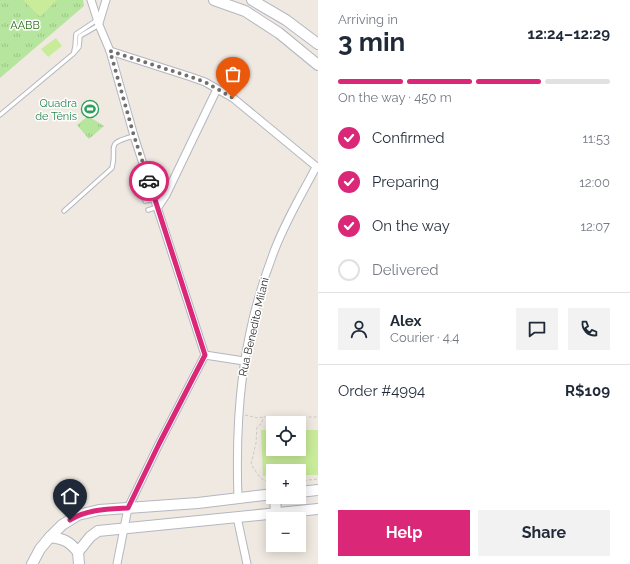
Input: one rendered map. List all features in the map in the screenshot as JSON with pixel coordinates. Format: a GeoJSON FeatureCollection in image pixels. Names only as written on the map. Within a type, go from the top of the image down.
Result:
{"type":"FeatureCollection","features":[{"type":"Feature","properties":{"kind":"street"},"geometry":{"type":"LineString","coordinates":[[91,0],[98,23],[110,51],[134,136],[205,355],[128,508],[117,564]]}},
{"type":"Feature","properties":{"kind":"street"},"geometry":{"type":"LineString","coordinates":[[98,23],[106,0]]}},
{"type":"Feature","properties":{"kind":"street"},"geometry":{"type":"LineString","coordinates":[[214,0],[245,11],[279,33],[318,65]]}},
{"type":"Feature","properties":{"kind":"street"},"geometry":{"type":"LineString","coordinates":[[245,11],[251,0],[286,20],[318,44]]}},
{"type":"Feature","properties":{"kind":"street"},"geometry":{"type":"LineString","coordinates":[[110,51],[191,77],[233,98],[317,168]]}},
{"type":"Feature","properties":{"kind":"street"},"geometry":{"type":"LineString","coordinates":[[158,207],[166,195],[217,89]]}},
{"type":"Feature","properties":{"kind":"street","name":"Rua Benedito Milani"},"geometry":{"type":"LineString","coordinates":[[238,498],[236,459],[238,414],[244,361],[259,296],[272,256],[288,220],[317,168]]}},
{"type":"Feature","properties":{"kind":"street"},"geometry":{"type":"LineString","coordinates":[[155,198],[166,195]]}},
{"type":"Feature","properties":{"kind":"street"},"geometry":{"type":"LineString","coordinates":[[205,355],[244,361]]}},
{"type":"Feature","properties":{"kind":"street"},"geometry":{"type":"LineString","coordinates":[[306,491],[318,490]]}},
{"type":"Feature","properties":{"kind":"street"},"geometry":{"type":"LineString","coordinates":[[32,564],[40,549],[50,537],[62,525],[78,515],[99,510],[198,503],[266,495]]}},
{"type":"Feature","properties":{"kind":"street"},"geometry":{"type":"LineString","coordinates":[[198,503],[200,521]]}},
{"type":"Feature","properties":{"kind":"street"},"geometry":{"type":"LineString","coordinates":[[286,512],[318,509]]}},
{"type":"Feature","properties":{"kind":"street"},"geometry":{"type":"LineString","coordinates":[[78,552],[90,537],[98,531],[266,514]]}},
{"type":"Feature","properties":{"kind":"street"},"geometry":{"type":"LineString","coordinates":[[237,517],[247,564]]}},
{"type":"Feature","properties":{"kind":"street"},"geometry":{"type":"LineString","coordinates":[[50,537],[64,540],[72,544],[78,552],[79,564]]}},
{"type":"Feature","properties":{"kind":"lane"},"geometry":{"type":"LineString","coordinates":[[0,115],[73,54],[79,47],[80,36],[98,23]]}},
{"type":"Feature","properties":{"kind":"lane"},"geometry":{"type":"LineString","coordinates":[[64,211],[112,168],[112,149],[114,144],[134,136]]}},
{"type":"Feature","properties":{"kind":"lane"},"geometry":{"type":"LineString","coordinates":[[145,201],[155,198]]}},
{"type":"Feature","properties":{"kind":"lane"},"geometry":{"type":"LineString","coordinates":[[148,210],[158,207]]}},
{"type":"Feature","properties":{"kind":"path"},"geometry":{"type":"LineString","coordinates":[[238,414],[258,418],[318,417]]}},
{"type":"Feature","properties":{"kind":"path"},"geometry":{"type":"LineString","coordinates":[[264,417],[257,427],[256,443],[251,464],[261,479],[266,482]]}},
{"type":"Feature","properties":{"kind":"path"},"geometry":{"type":"LineString","coordinates":[[306,480],[318,479]]}},
{"type":"Feature","properties":{"kind":"green space","name":"AABB"},"geometry":{"type":"Polygon","coordinates":[[[0,0],[83,0],[84,6],[0,78],[0,0]]]}},
{"type":"Feature","properties":{"kind":"green space"},"geometry":{"type":"Polygon","coordinates":[[[23,0],[57,0],[40,17],[23,0]]]}},
{"type":"Feature","properties":{"kind":"green space"},"geometry":{"type":"Polygon","coordinates":[[[56,38],[62,46],[48,57],[41,49],[56,38]]]}},
{"type":"Feature","properties":{"kind":"green space"},"geometry":{"type":"Polygon","coordinates":[[[88,116],[104,126],[89,139],[77,125],[88,116]]]}},
{"type":"Feature","properties":{"kind":"green space"},"geometry":{"type":"Polygon","coordinates":[[[261,430],[266,430],[266,456],[306,456],[306,430],[318,430],[318,475],[306,475],[306,464],[266,464],[266,476],[263,476],[261,430]]]}},
{"type":"Feature","properties":{"kind":"way so far"},"geometry":{"type":"LineString","coordinates":[[149,181],[134,136],[110,51],[205,82],[233,98]]}},
{"type":"Feature","properties":{"kind":"place","name":"Quadra de Tênis"},"geometry":{"type":"Point","coordinates":[90,109]}},
{"type":"Feature","properties":{"kind":"route"},"geometry":{"type":"LineString","coordinates":[[70,520],[78,515],[99,510],[128,508],[205,355],[149,181]]}}]}
